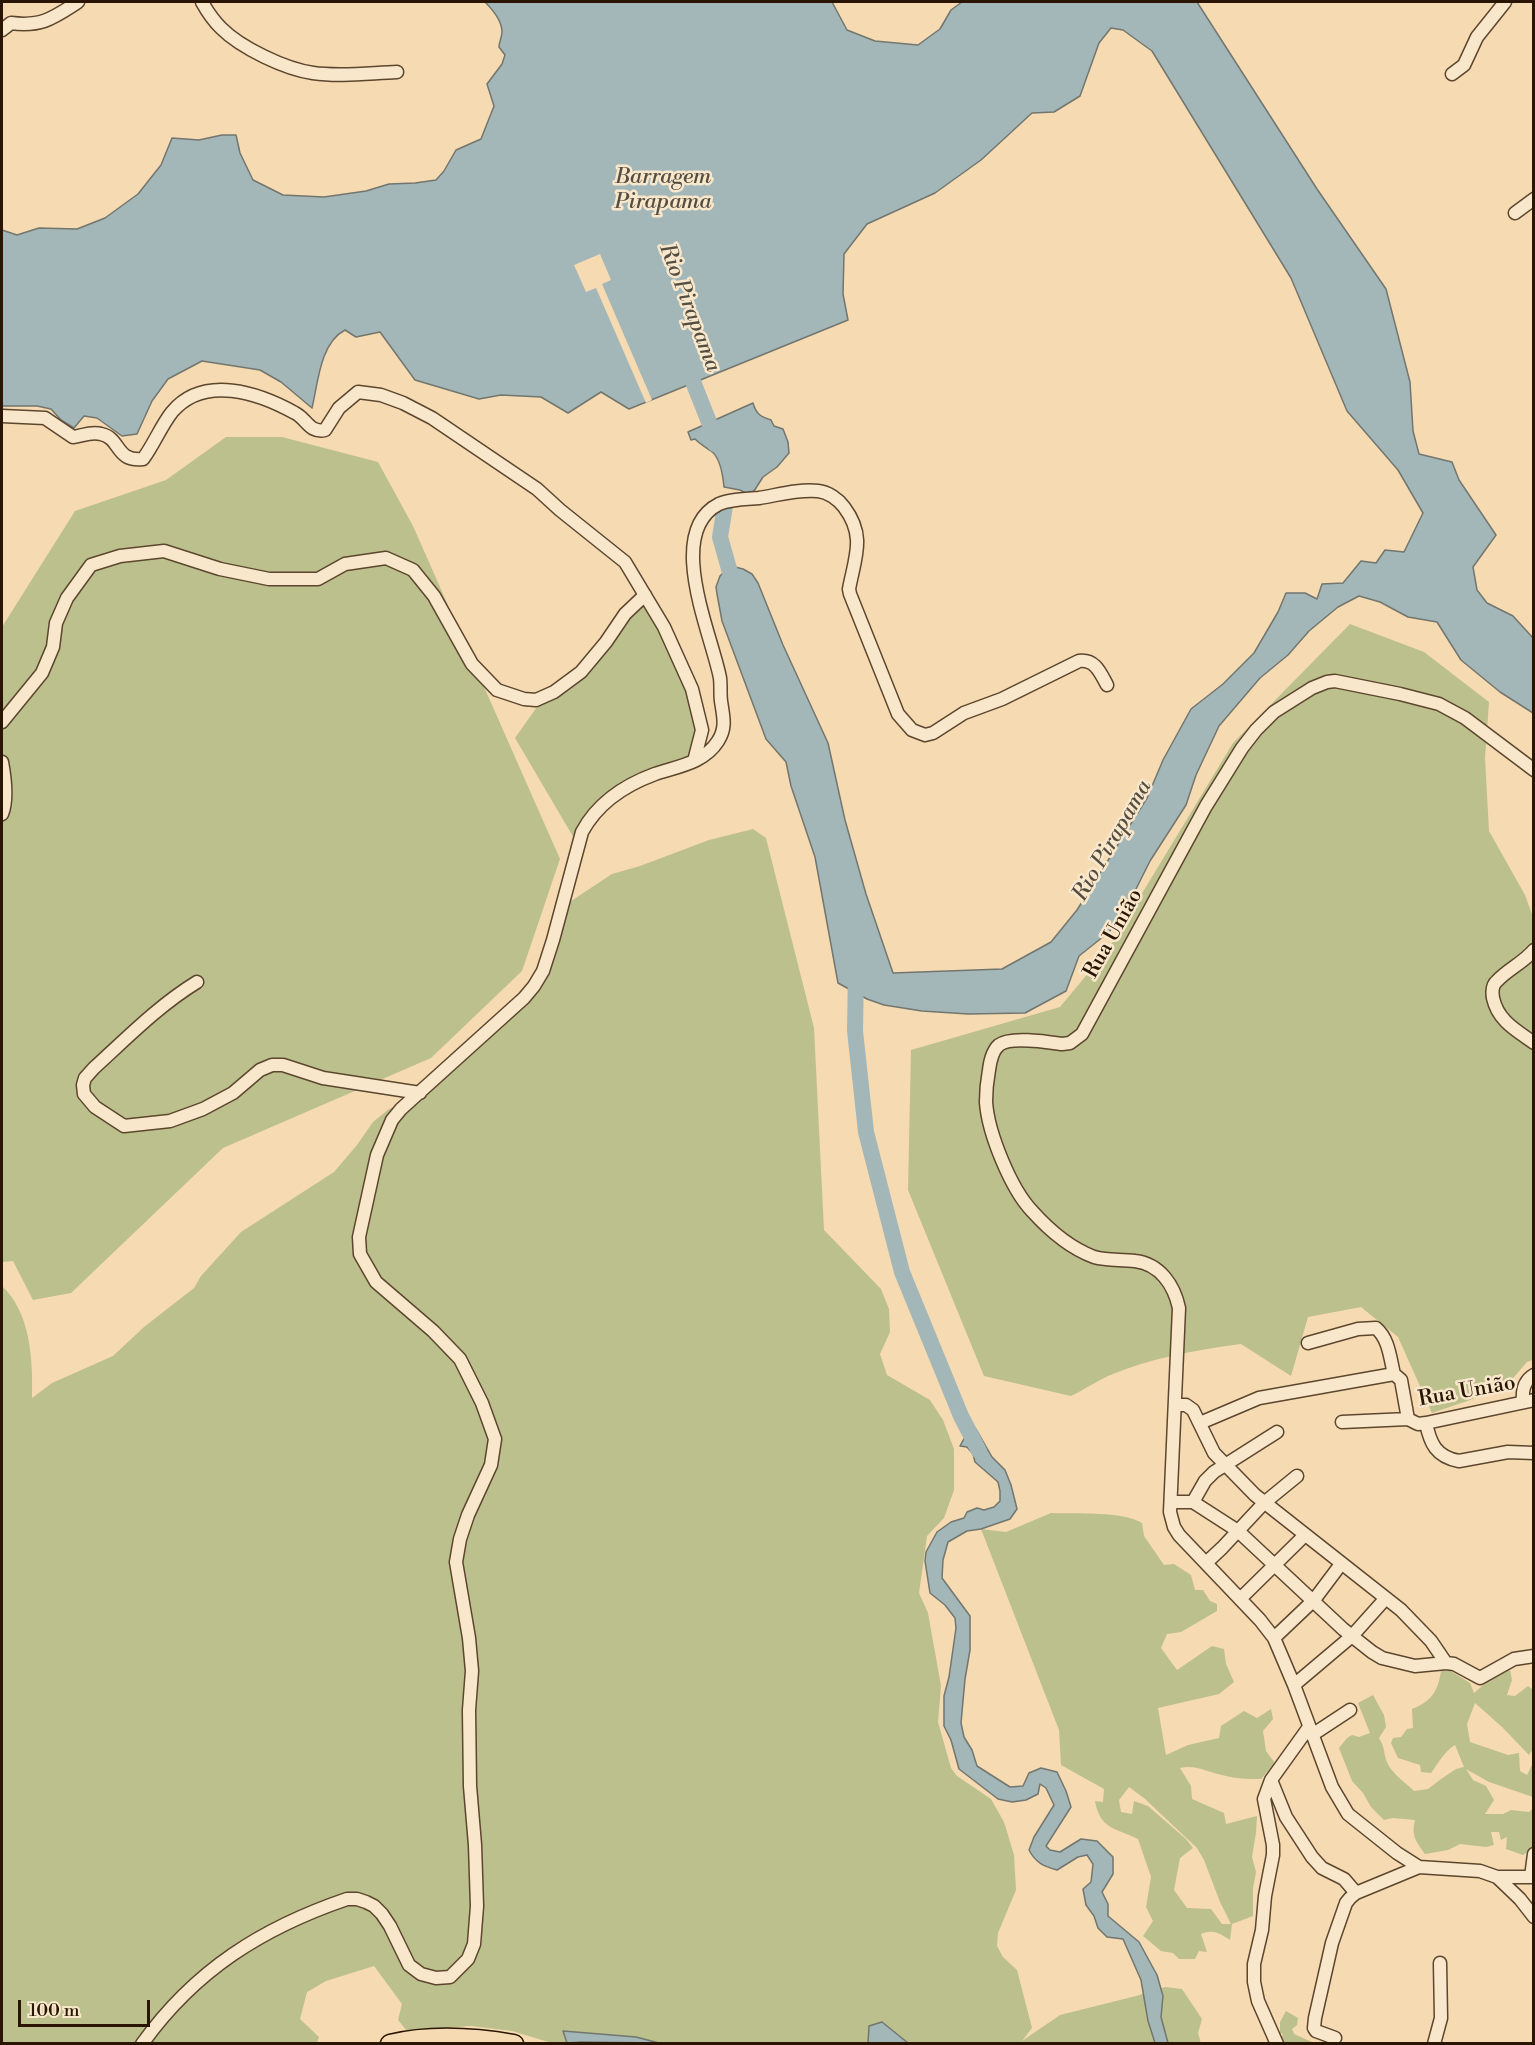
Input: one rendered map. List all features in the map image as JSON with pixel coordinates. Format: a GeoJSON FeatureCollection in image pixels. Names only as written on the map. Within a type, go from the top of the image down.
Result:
{"type":"FeatureCollection","features":[{"type":"Feature","properties":{"kind":"highway"},"geometry":{"type":"LineString","coordinates":[[390,2043],[458,2037],[514,2043]]}},
{"type":"Feature","properties":{"kind":"street"},"geometry":{"type":"LineString","coordinates":[[2,30],[11,23],[39,24],[54,18],[78,2]]}},
{"type":"Feature","properties":{"kind":"street"},"geometry":{"type":"LineString","coordinates":[[202,2],[222,29],[268,58],[296,69],[313,73],[397,72]]}},
{"type":"Feature","properties":{"kind":"street"},"geometry":{"type":"LineString","coordinates":[[1452,74],[1464,65],[1477,37],[1505,2]]}},
{"type":"Feature","properties":{"kind":"street"},"geometry":{"type":"LineString","coordinates":[[1515,213],[1533,199]]}},
{"type":"Feature","properties":{"kind":"street"},"geometry":{"type":"LineString","coordinates":[[2,416],[45,418],[73,437],[89,433],[103,434],[125,456],[136,460],[143,459],[173,411],[184,401],[196,395],[228,389],[254,395],[296,413],[308,425],[322,430],[325,430],[346,401],[358,392],[403,403],[432,418],[537,489],[625,562],[676,651],[692,689],[702,730],[694,761]]}},
{"type":"Feature","properties":{"kind":"street"},"geometry":{"type":"LineString","coordinates":[[142,2043],[180,1997],[222,1960],[284,1925],[348,1899],[357,1899],[374,1906],[390,1926],[410,1965],[429,1977],[443,1979],[456,1973],[468,1959],[474,1944],[477,1906],[476,1855],[470,1775],[469,1710],[472,1671],[469,1638],[456,1562],[460,1539],[468,1515],[491,1465],[495,1439],[482,1403],[460,1359],[433,1331],[376,1282],[360,1254],[359,1237],[372,1172],[384,1135],[392,1119],[524,998],[543,971],[582,832],[589,819],[605,802],[641,780],[694,761],[709,752],[719,739],[724,727],[724,715],[720,679],[696,583],[693,550],[696,527],[706,514],[720,504],[730,501],[796,491],[819,491],[829,494],[842,504],[858,531],[858,547],[849,589],[850,594],[898,714],[912,730],[925,735],[933,734],[964,713],[1002,699],[1079,661],[1089,661],[1093,664],[1107,685]]}},
{"type":"Feature","properties":{"kind":"street"},"geometry":{"type":"LineString","coordinates":[[2,722],[42,673],[53,647],[56,623],[67,598],[91,565],[120,556],[164,551],[220,569],[268,579],[318,579],[345,564],[386,558],[413,570],[434,596],[472,664],[497,690],[524,699],[536,700],[554,692],[580,672],[606,642],[625,614],[645,595]]}},
{"type":"Feature","properties":{"kind":"street","name":"Rua União"},"geometry":{"type":"LineString","coordinates":[[1175,1405],[1179,1315],[1176,1295],[1164,1275],[1156,1269],[1138,1261],[1104,1259],[1086,1253],[1045,1225],[1021,1198],[998,1148],[989,1120],[987,1087],[990,1067],[997,1047],[1004,1042],[1014,1040],[1070,1043],[1082,1034],[1206,806],[1242,748],[1274,712],[1319,684],[1344,683],[1439,704],[1465,718],[1533,770]]}},
{"type":"Feature","properties":{"kind":"street"},"geometry":{"type":"LineString","coordinates":[[2,762],[5,777],[2,814]]}},
{"type":"Feature","properties":{"kind":"street"},"geometry":{"type":"LineString","coordinates":[[1533,950],[1525,960],[1495,982],[1492,993],[1499,1015],[1533,1043]]}},
{"type":"Feature","properties":{"kind":"street"},"geometry":{"type":"LineString","coordinates":[[197,982],[152,1014],[85,1078],[84,1094],[88,1101],[116,1123],[124,1126],[170,1121],[192,1113],[233,1093],[260,1070],[272,1065],[283,1065],[323,1078],[420,1093]]}},
{"type":"Feature","properties":{"kind":"street"},"geometry":{"type":"LineString","coordinates":[[1308,1343],[1358,1329],[1376,1328],[1381,1332],[1389,1349],[1394,1374],[1401,1380],[1408,1419]]}},
{"type":"Feature","properties":{"kind":"street"},"geometry":{"type":"LineString","coordinates":[[1200,1423],[1259,1398],[1394,1374]]}},
{"type":"Feature","properties":{"kind":"street"},"geometry":{"type":"LineString","coordinates":[[1528,1400],[1524,1387],[1533,1375]]}},
{"type":"Feature","properties":{"kind":"street","name":"Rua União"},"geometry":{"type":"LineString","coordinates":[[1342,1422],[1408,1419],[1418,1424],[1528,1400]]}},
{"type":"Feature","properties":{"kind":"street"},"geometry":{"type":"LineString","coordinates":[[1419,1867],[1397,1853],[1342,1807],[1332,1787],[1274,1638],[1174,1527],[1170,1512],[1175,1405],[1189,1407],[1193,1410],[1209,1446],[1264,1503],[1386,1598],[1420,1629],[1446,1663]]}},
{"type":"Feature","properties":{"kind":"street"},"geometry":{"type":"LineString","coordinates":[[1426,1423],[1430,1441],[1437,1450],[1452,1460],[1459,1461],[1508,1452],[1533,1453]]}},
{"type":"Feature","properties":{"kind":"street"},"geometry":{"type":"LineString","coordinates":[[1193,1502],[1205,1481],[1225,1465],[1278,1432]]}},
{"type":"Feature","properties":{"kind":"street"},"geometry":{"type":"LineString","coordinates":[[1207,1562],[1264,1503],[1297,1476]]}},
{"type":"Feature","properties":{"kind":"street"},"geometry":{"type":"LineString","coordinates":[[1171,1502],[1193,1502],[1238,1531],[1372,1653],[1392,1661],[1415,1666],[1454,1664],[1480,1678],[1514,1659],[1533,1656]]}},
{"type":"Feature","properties":{"kind":"street"},"geometry":{"type":"LineString","coordinates":[[1240,1599],[1305,1535]]}},
{"type":"Feature","properties":{"kind":"street"},"geometry":{"type":"LineString","coordinates":[[1274,1638],[1314,1600],[1341,1564]]}},
{"type":"Feature","properties":{"kind":"street"},"geometry":{"type":"LineString","coordinates":[[1294,1685],[1352,1636],[1386,1598]]}},
{"type":"Feature","properties":{"kind":"street"},"geometry":{"type":"LineString","coordinates":[[1277,2043],[1258,2001],[1254,1982],[1254,1964],[1262,1930],[1265,1896],[1273,1855],[1264,1799],[1271,1779],[1310,1731],[1350,1710]]}},
{"type":"Feature","properties":{"kind":"street"},"geometry":{"type":"LineString","coordinates":[[1271,1779],[1286,1817],[1312,1857],[1322,1868],[1344,1879],[1356,1893]]}},
{"type":"Feature","properties":{"kind":"street"},"geometry":{"type":"LineString","coordinates":[[1335,2038],[1319,2033],[1314,2028],[1332,1943],[1346,1903],[1350,1898],[1356,1893],[1419,1867],[1479,1871],[1497,1877],[1532,1877],[1533,1854]]}},
{"type":"Feature","properties":{"kind":"street"},"geometry":{"type":"LineString","coordinates":[[1497,1877],[1520,1899],[1533,1917]]}},
{"type":"Feature","properties":{"kind":"street"},"geometry":{"type":"LineString","coordinates":[[1434,2043],[1441,2018],[1440,1963]]}},
{"type":"Feature","properties":{"kind":"green space"},"geometry":{"type":"Polygon","coordinates":[[[226,437],[282,437],[378,462],[413,526],[560,859],[522,971],[431,1058],[223,1148],[71,1293],[33,1300],[13,1261],[2,1262],[2,627],[75,511],[166,480],[226,437]]]}},
{"type":"Feature","properties":{"kind":"green space"},"geometry":{"type":"Polygon","coordinates":[[[645,597],[683,672],[703,756],[605,801],[578,845],[515,738],[544,697],[554,692],[645,597]]]}},
{"type":"Feature","properties":{"kind":"green space"},"geometry":{"type":"Polygon","coordinates":[[[1350,624],[1424,652],[1489,702],[1485,758],[1489,831],[1525,895],[1534,920],[1533,1360],[1527,1362],[1508,1384],[1432,1413],[1398,1337],[1361,1307],[1308,1317],[1291,1376],[1241,1344],[1190,1352],[1140,1364],[1108,1376],[1071,1396],[984,1376],[908,1190],[911,1050],[1060,1007],[1109,948],[1233,743],[1350,624]]]}},
{"type":"Feature","properties":{"kind":"green space"},"geometry":{"type":"Polygon","coordinates":[[[753,829],[766,838],[814,1028],[824,1230],[881,1289],[889,1309],[890,1332],[880,1354],[887,1375],[930,1400],[943,1420],[954,1449],[954,1490],[944,1518],[927,1536],[919,1593],[928,1613],[941,1686],[938,1722],[951,1768],[957,1776],[991,1799],[1004,1822],[1014,1855],[1016,1890],[998,1933],[997,1946],[1003,1957],[1017,1970],[1032,2028],[1022,2041],[1060,2015],[1165,1987],[1182,1989],[1202,2019],[1198,2033],[1201,2043],[555,2044],[512,2031],[471,2026],[407,2031],[398,2020],[402,2004],[374,1966],[326,1981],[307,1992],[300,2019],[319,2037],[317,2043],[2,2043],[2,1286],[12,1297],[25,1324],[31,1353],[32,1398],[52,1383],[113,1356],[144,1327],[194,1288],[201,1276],[241,1232],[334,1172],[373,1122],[389,1109],[413,1099],[534,986],[562,907],[612,874],[709,840],[753,829]]]}},
{"type":"Feature","properties":{"kind":"green space"},"geometry":{"type":"Polygon","coordinates":[[[1051,1513],[1085,1513],[1134,1519],[1142,1523],[1144,1536],[1164,1565],[1174,1564],[1191,1575],[1195,1590],[1203,1590],[1210,1601],[1217,1604],[1217,1611],[1181,1632],[1167,1634],[1161,1648],[1177,1670],[1212,1646],[1224,1649],[1226,1664],[1234,1682],[1219,1694],[1158,1708],[1166,1755],[1188,1745],[1219,1738],[1221,1726],[1244,1711],[1257,1718],[1271,1709],[1273,1719],[1263,1731],[1266,1751],[1275,1763],[1261,1779],[1232,1777],[1196,1768],[1180,1768],[1191,1786],[1192,1799],[1224,1813],[1226,1824],[1257,1816],[1252,1857],[1256,1872],[1253,1888],[1253,1916],[1232,1924],[1230,1940],[1216,1932],[1201,1934],[1207,1952],[1199,1951],[1195,1959],[1179,1959],[1173,1953],[1161,1951],[1143,1936],[1153,1921],[1146,1907],[1151,1877],[1138,1839],[1116,1830],[1101,1817],[1095,1801],[1103,1802],[1104,1789],[1061,1765],[1059,1730],[981,1529],[1006,1532],[1051,1513]],[[1129,1787],[1119,1800],[1121,1812],[1132,1814],[1134,1801],[1148,1806],[1186,1839],[1193,1848],[1180,1858],[1174,1890],[1187,1908],[1211,1909],[1222,1924],[1231,1924],[1197,1848],[1144,1798],[1129,1787]]]}},
{"type":"Feature","properties":{"kind":"green space"},"geometry":{"type":"Polygon","coordinates":[[[1449,1670],[1470,1683],[1474,1693],[1491,1678],[1510,1670],[1512,1680],[1507,1695],[1515,1696],[1528,1686],[1533,1690],[1533,1749],[1529,1755],[1475,1703],[1467,1724],[1470,1742],[1508,1755],[1519,1753],[1520,1771],[1527,1775],[1533,1763],[1533,1797],[1489,1782],[1466,1769],[1473,1780],[1486,1786],[1494,1800],[1485,1814],[1503,1814],[1511,1810],[1529,1812],[1533,1808],[1533,1848],[1523,1855],[1506,1849],[1507,1837],[1501,1840],[1499,1832],[1491,1832],[1494,1845],[1486,1847],[1460,1844],[1448,1850],[1425,1854],[1415,1838],[1415,1820],[1393,1818],[1384,1820],[1371,1807],[1363,1793],[1352,1781],[1339,1748],[1352,1735],[1359,1737],[1370,1733],[1358,1703],[1373,1695],[1384,1715],[1386,1727],[1379,1738],[1387,1762],[1394,1773],[1414,1791],[1428,1789],[1456,1769],[1464,1767],[1455,1745],[1444,1755],[1431,1773],[1421,1772],[1420,1765],[1398,1758],[1391,1743],[1393,1738],[1401,1737],[1407,1729],[1413,1728],[1412,1709],[1429,1699],[1436,1690],[1441,1671],[1449,1670]]]}},
{"type":"Feature","properties":{"kind":"green space"},"geometry":{"type":"Polygon","coordinates":[[[1286,2011],[1298,2018],[1297,2025],[1292,2029],[1294,2034],[1311,2043],[1283,2043],[1280,2022],[1286,2011]]]}},
{"type":"Feature","properties":{"kind":"water","name":"Barragem Pirapama"},"geometry":{"type":"Polygon","coordinates":[[[485,2],[832,2],[847,30],[875,41],[918,45],[940,29],[951,10],[962,2],[1197,2],[1317,189],[1386,289],[1410,382],[1413,431],[1419,454],[1452,462],[1459,480],[1496,535],[1473,567],[1477,590],[1487,603],[1513,616],[1533,638],[1533,713],[1500,692],[1461,660],[1437,622],[1408,617],[1380,602],[1359,596],[1338,607],[1309,631],[1288,655],[1260,678],[1219,726],[1196,775],[1186,805],[1150,861],[1125,911],[1109,932],[1079,956],[1066,991],[1025,1013],[968,1014],[922,1011],[884,1005],[867,999],[838,983],[815,857],[791,786],[786,762],[766,739],[722,621],[716,587],[720,576],[725,571],[735,567],[743,569],[752,574],[758,583],[783,645],[828,743],[845,820],[866,894],[893,973],[1002,969],[1051,942],[1077,910],[1147,798],[1163,760],[1191,709],[1223,684],[1254,653],[1278,612],[1286,593],[1305,593],[1317,599],[1322,584],[1343,583],[1361,561],[1376,563],[1385,550],[1404,552],[1423,513],[1398,470],[1347,411],[1291,278],[1152,51],[1123,30],[1111,28],[1099,43],[1080,96],[1054,112],[1032,113],[981,160],[935,193],[867,224],[844,254],[843,294],[848,320],[629,409],[601,392],[568,413],[541,397],[501,395],[479,399],[415,380],[380,332],[356,337],[345,330],[330,344],[325,354],[312,408],[281,382],[260,370],[202,361],[168,379],[152,401],[137,434],[122,436],[97,418],[84,416],[74,428],[61,420],[51,409],[37,406],[2,406],[2,230],[17,235],[39,228],[77,229],[105,218],[138,194],[161,165],[172,138],[199,140],[222,135],[236,135],[240,153],[253,180],[283,195],[324,197],[366,191],[389,184],[436,180],[456,150],[481,139],[494,106],[487,84],[502,64],[505,55],[499,47],[502,32],[500,24],[485,2]]]}},
{"type":"Feature","properties":{"kind":"water"},"geometry":{"type":"Polygon","coordinates":[[[753,403],[759,415],[771,420],[774,426],[783,429],[789,453],[777,467],[763,477],[754,491],[746,493],[724,487],[717,458],[695,439],[691,440],[688,432],[753,403]]]}},
{"type":"Feature","properties":{"kind":"water"},"geometry":{"type":"Polygon","coordinates":[[[976,1429],[992,1457],[1005,1470],[1017,1509],[1010,1519],[981,1529],[967,1531],[948,1542],[943,1560],[942,1578],[970,1616],[970,1650],[961,1723],[964,1737],[972,1750],[977,1766],[1010,1787],[1023,1786],[1029,1773],[1041,1768],[1057,1772],[1071,1807],[1046,1846],[1050,1850],[1060,1852],[1081,1839],[1097,1841],[1113,1857],[1113,1874],[1102,1892],[1108,1904],[1108,1916],[1139,1942],[1157,1975],[1163,1996],[1161,2017],[1168,2043],[1155,2043],[1148,2021],[1141,1980],[1123,1939],[1107,1937],[1098,1928],[1094,1916],[1086,1905],[1083,1889],[1091,1882],[1093,1864],[1087,1855],[1078,1857],[1057,1870],[1040,1863],[1029,1850],[1034,1837],[1054,1805],[1046,1788],[1040,1784],[1038,1794],[1026,1800],[1012,1802],[998,1799],[959,1769],[951,1740],[944,1726],[944,1696],[956,1628],[955,1618],[945,1605],[930,1593],[925,1561],[926,1552],[937,1532],[951,1522],[964,1518],[967,1512],[977,1508],[984,1510],[994,1507],[1000,1501],[998,1482],[975,1462],[973,1454],[967,1447],[960,1446],[966,1435],[976,1429]]]}},
{"type":"Feature","properties":{"kind":"water"},"geometry":{"type":"Polygon","coordinates":[[[882,2022],[908,2043],[868,2043],[869,2026],[882,2022]]]}},
{"type":"Feature","properties":{"kind":"water"},"geometry":{"type":"Polygon","coordinates":[[[563,2031],[636,2037],[659,2043],[567,2043],[563,2031]]]}},
{"type":"Feature","properties":{"kind":"pier"},"geometry":{"type":"Polygon","coordinates":[[[600,254],[611,280],[602,284],[652,400],[646,403],[596,288],[586,292],[574,265],[600,254]]]}},
{"type":"Feature","properties":{"kind":"waterway","name":"Rio Pirapama"},"geometry":{"type":"LineString","coordinates":[[686,364],[709,422],[715,444]]}},
{"type":"Feature","properties":{"kind":"waterway","name":"Rio Pirapama"},"geometry":{"type":"LineString","coordinates":[[725,506],[720,537],[735,590]]}},
{"type":"Feature","properties":{"kind":"waterway"},"geometry":{"type":"LineString","coordinates":[[856,970],[855,1031],[866,1132],[902,1272],[961,1416],[979,1451]]}}]}
